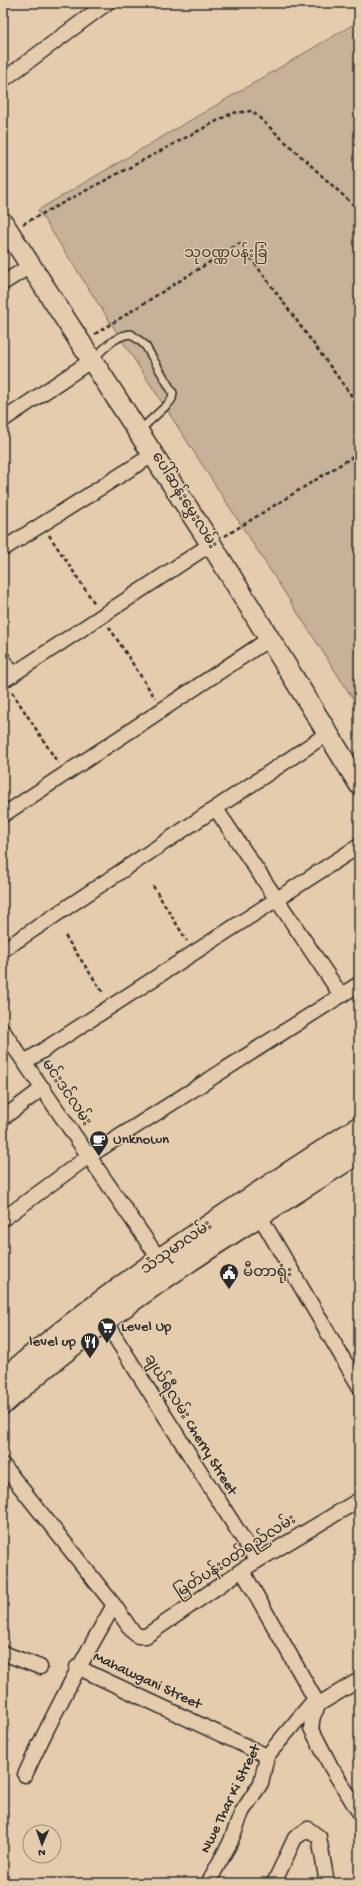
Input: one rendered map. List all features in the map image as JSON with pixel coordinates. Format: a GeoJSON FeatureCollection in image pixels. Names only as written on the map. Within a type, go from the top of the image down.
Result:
{"type":"FeatureCollection","features":[{"type":"Feature","properties":{"kind":"main road","name":"ပေါ်ဆန်းမွှေးလမ်း"},"geometry":{"type":"LineString","coordinates":[[6,227],[154,454],[359,784]]}},
{"type":"Feature","properties":{"kind":"main road","name":"သံသုမာလမ်း"},"geometry":{"type":"LineString","coordinates":[[3,1381],[30,1357],[100,1313],[164,1266],[254,1207],[359,1128]]}},
{"type":"Feature","properties":{"kind":"main road","name":"သံသုမာလမ်း"},"geometry":{"type":"LineString","coordinates":[[254,1207],[359,1152]]}},
{"type":"Feature","properties":{"kind":"main road","name":"သံသုမာလမ်း"},"geometry":{"type":"LineString","coordinates":[[3,1403],[100,1313]]}},
{"type":"Feature","properties":{"kind":"street"},"geometry":{"type":"LineString","coordinates":[[3,80],[106,3]]}},
{"type":"Feature","properties":{"kind":"street"},"geometry":{"type":"LineString","coordinates":[[3,283],[30,266]]}},
{"type":"Feature","properties":{"kind":"street"},"geometry":{"type":"LineString","coordinates":[[3,420],[92,360]]}},
{"type":"Feature","properties":{"kind":"street"},"geometry":{"type":"LineString","coordinates":[[3,549],[154,454]]}},
{"type":"Feature","properties":{"kind":"street"},"geometry":{"type":"LineString","coordinates":[[3,659],[7,679],[211,544]]}},
{"type":"Feature","properties":{"kind":"street"},"geometry":{"type":"LineString","coordinates":[[3,815],[269,639]]}},
{"type":"Feature","properties":{"kind":"street"},"geometry":{"type":"LineString","coordinates":[[3,950],[327,734]]}},
{"type":"Feature","properties":{"kind":"street"},"geometry":{"type":"LineString","coordinates":[[216,809],[341,995]]}},
{"type":"Feature","properties":{"kind":"street"},"geometry":{"type":"LineString","coordinates":[[25,1062],[359,846]]}},
{"type":"Feature","properties":{"kind":"street"},"geometry":{"type":"LineString","coordinates":[[3,1219],[89,1156],[359,984]]}},
{"type":"Feature","properties":{"kind":"street","name":"မင်းဒင်လမ်း"},"geometry":{"type":"LineString","coordinates":[[3,1031],[164,1266]]}},
{"type":"Feature","properties":{"kind":"street"},"geometry":{"type":"LineString","coordinates":[[3,1118],[43,1088]]}},
{"type":"Feature","properties":{"kind":"street"},"geometry":{"type":"LineString","coordinates":[[254,1207],[359,1386]]}},
{"type":"Feature","properties":{"kind":"street","name":"ချယ်ရီလမ်း Cherry Street"},"geometry":{"type":"LineString","coordinates":[[100,1313],[257,1561]]}},
{"type":"Feature","properties":{"kind":"street"},"geometry":{"type":"LineString","coordinates":[[3,1466],[114,1605]]}},
{"type":"Feature","properties":{"kind":"street","name":"မြတ်ပန်းဝတ်ရည်လမ်း"},"geometry":{"type":"LineString","coordinates":[[114,1605],[132,1631],[138,1636],[146,1636],[242,1570],[359,1500]]}},
{"type":"Feature","properties":{"kind":"street"},"geometry":{"type":"LineString","coordinates":[[242,1570],[317,1702],[311,1728],[331,1767],[359,1812]]}},
{"type":"Feature","properties":{"kind":"street","name":"Mahawgani Street"},"geometry":{"type":"LineString","coordinates":[[114,1605],[78,1667],[267,1756]]}},
{"type":"Feature","properties":{"kind":"street"},"geometry":{"type":"LineString","coordinates":[[3,1653],[40,1667]]}},
{"type":"Feature","properties":{"kind":"street"},"geometry":{"type":"LineString","coordinates":[[25,1775],[78,1667]]}},
{"type":"Feature","properties":{"kind":"street","name":"Nwe Thar Ki Street"},"geometry":{"type":"LineString","coordinates":[[208,1883],[230,1843],[242,1812],[261,1783],[267,1756],[317,1702],[359,1680]]}},
{"type":"Feature","properties":{"kind":"street"},"geometry":{"type":"LineString","coordinates":[[274,1883],[295,1838],[308,1829],[319,1837],[327,1883]]}},
{"type":"Feature","properties":{"kind":"lane"},"geometry":{"type":"LineString","coordinates":[[92,360],[115,339],[126,335],[131,334],[145,345],[173,393],[172,399],[168,404],[139,431]]}},
{"type":"Feature","properties":{"kind":"path"},"geometry":{"type":"LineString","coordinates":[[6,227],[232,113],[252,111],[359,210]]}},
{"type":"Feature","properties":{"kind":"path"},"geometry":{"type":"LineString","coordinates":[[81,343],[240,243],[359,406]]}},
{"type":"Feature","properties":{"kind":"path"},"geometry":{"type":"LineString","coordinates":[[211,544],[359,453]]}},
{"type":"Feature","properties":{"kind":"path"},"geometry":{"type":"LineString","coordinates":[[42,524],[103,616],[162,710]]}},
{"type":"Feature","properties":{"kind":"path"},"geometry":{"type":"LineString","coordinates":[[7,679],[64,774]]}},
{"type":"Feature","properties":{"kind":"path"},"geometry":{"type":"LineString","coordinates":[[153,886],[194,953]]}},
{"type":"Feature","properties":{"kind":"path"},"geometry":{"type":"LineString","coordinates":[[64,936],[113,1006]]}},
{"type":"Feature","properties":{"kind":"green space","name":"သုဝဏ္ဏပန်းခြံ"},"geometry":{"type":"Polygon","coordinates":[[[359,21],[359,708],[38,210],[359,21]]]}},
{"type":"Feature","properties":{"kind":"place","name":"Unknown"},"geometry":{"type":"Point","coordinates":[99,1157]}},
{"type":"Feature","properties":{"kind":"place","name":"မီတာရုံး"},"geometry":{"type":"Point","coordinates":[229,1290]}},
{"type":"Feature","properties":{"kind":"place","name":"Level Up"},"geometry":{"type":"Point","coordinates":[107,1344]}},
{"type":"Feature","properties":{"kind":"place","name":"level up"},"geometry":{"type":"Point","coordinates":[90,1359]}}]}
